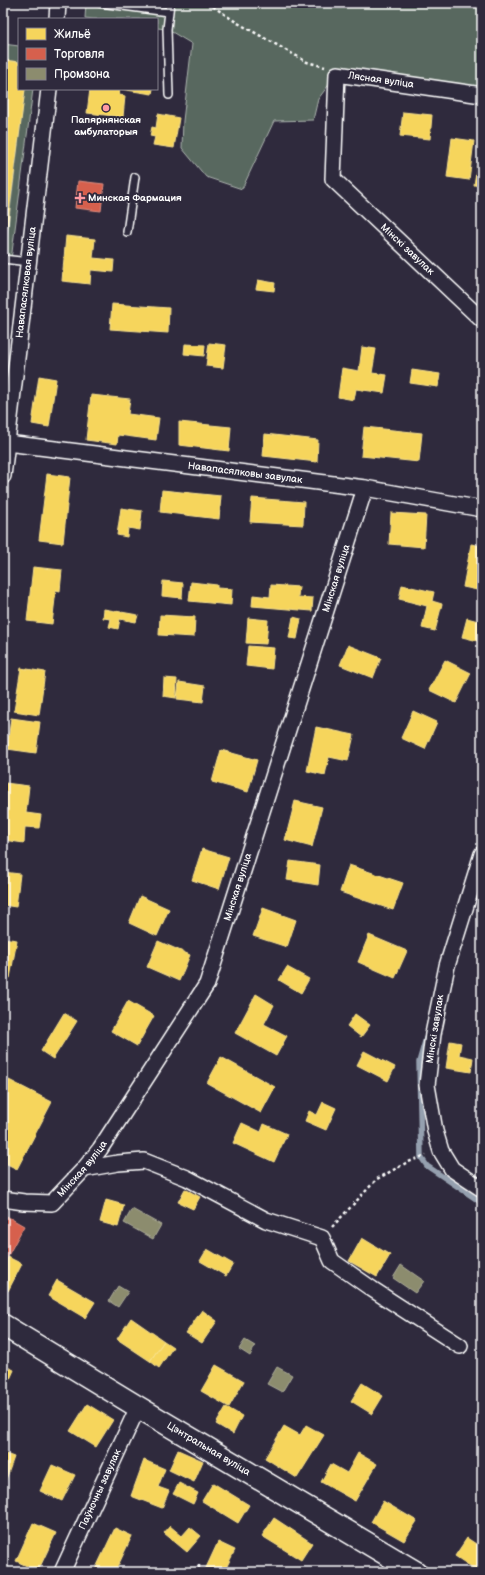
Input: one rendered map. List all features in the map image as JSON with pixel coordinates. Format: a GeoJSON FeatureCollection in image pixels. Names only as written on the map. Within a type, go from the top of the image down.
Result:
{"type":"FeatureCollection","features":[{"type":"Feature","properties":{"kind":"street"},"geometry":{"type":"LineString","coordinates":[[57,18],[58,3]]}},
{"type":"Feature","properties":{"kind":"street","name":"Лясная вуліца"},"geometry":{"type":"LineString","coordinates":[[333,179],[337,74],[482,95]]}},
{"type":"Feature","properties":{"kind":"street","name":"Навапасялковая вуліца"},"geometry":{"type":"LineString","coordinates":[[3,476],[49,90]]}},
{"type":"Feature","properties":{"kind":"street","name":"Мінскі завулак"},"geometry":{"type":"LineString","coordinates":[[333,179],[482,320]]}},
{"type":"Feature","properties":{"kind":"street","name":"Навапасялковы завулак"},"geometry":{"type":"LineString","coordinates":[[7,443],[365,488],[482,509]]}},
{"type":"Feature","properties":{"kind":"street","name":"Мінская вуліца"},"geometry":{"type":"LineString","coordinates":[[3,1198],[24,1202],[52,1203],[84,1169],[107,1138],[207,984],[365,488]]}},
{"type":"Feature","properties":{"kind":"street","name":"Мінскі завулак"},"geometry":{"type":"LineString","coordinates":[[482,854],[448,961],[433,1034],[427,1085],[435,1131],[441,1151],[452,1169],[482,1190]]}},
{"type":"Feature","properties":{"kind":"street"},"geometry":{"type":"LineString","coordinates":[[84,1169],[118,1163],[144,1161],[187,1178],[266,1220],[322,1238],[332,1261],[460,1346]]}},
{"type":"Feature","properties":{"kind":"street","name":"Цэнтральная вуліца"},"geometry":{"type":"LineString","coordinates":[[3,1325],[416,1572]]}},
{"type":"Feature","properties":{"kind":"street","name":"Паўночны завулак"},"geometry":{"type":"LineString","coordinates":[[62,1572],[138,1407]]}},
{"type":"Feature","properties":{"kind":"lane"},"geometry":{"type":"LineString","coordinates":[[100,3],[168,12]]}},
{"type":"Feature","properties":{"kind":"lane"},"geometry":{"type":"LineString","coordinates":[[169,95],[166,29],[170,3]]}},
{"type":"Feature","properties":{"kind":"lane"},"geometry":{"type":"LineString","coordinates":[[127,232],[135,177]]}},
{"type":"Feature","properties":{"kind":"lane"},"geometry":{"type":"LineString","coordinates":[[3,259],[29,262]]}},
{"type":"Feature","properties":{"kind":"path"},"geometry":{"type":"LineString","coordinates":[[208,3],[236,22],[307,62],[332,69],[337,74]]}},
{"type":"Feature","properties":{"kind":"path"},"geometry":{"type":"LineString","coordinates":[[3,276],[8,276]]}},
{"type":"Feature","properties":{"kind":"path"},"geometry":{"type":"LineString","coordinates":[[322,1238],[377,1179],[421,1157],[441,1151]]}},
{"type":"Feature","properties":{"kind":"path"},"geometry":{"type":"LineString","coordinates":[[199,1565],[199,1572]]}},
{"type":"Feature","properties":{"kind":"green space"},"geometry":{"type":"Polygon","coordinates":[[[86,3],[99,3],[168,12],[170,3],[482,3],[482,95],[337,74],[318,99],[313,120],[274,121],[242,189],[206,177],[182,148],[183,121],[192,44],[167,29],[158,28],[158,18],[85,18],[86,3]]]}},
{"type":"Feature","properties":{"kind":"green space"},"geometry":{"type":"Polygon","coordinates":[[[3,44],[18,46],[18,62],[3,60],[3,44]]]}},
{"type":"Feature","properties":{"kind":"green space"},"geometry":{"type":"Polygon","coordinates":[[[25,90],[33,90],[11,260],[4,259],[25,90]]]}},
{"type":"Feature","properties":{"kind":"building: Жильё"},"geometry":{"type":"Polygon","coordinates":[[[3,60],[18,62],[18,90],[25,90],[5,244],[3,244],[3,60]]]}},
{"type":"Feature","properties":{"kind":"building: Жильё","name":"Папярнянская амбулаторыя"},"geometry":{"type":"Polygon","coordinates":[[[90,90],[120,90],[119,95],[125,96],[123,117],[87,113],[90,90]]]}},
{"type":"Feature","properties":{"kind":"building: Жильё"},"geometry":{"type":"Polygon","coordinates":[[[126,90],[153,90],[152,94],[126,90]]]}},
{"type":"Feature","properties":{"kind":"building: Жильё"},"geometry":{"type":"Polygon","coordinates":[[[403,112],[432,115],[430,139],[400,136],[403,112]]]}},
{"type":"Feature","properties":{"kind":"building: Жильё"},"geometry":{"type":"Polygon","coordinates":[[[158,114],[179,118],[174,148],[153,145],[155,137],[150,136],[152,127],[156,128],[158,114]]]}},
{"type":"Feature","properties":{"kind":"building: Жильё"},"geometry":{"type":"Polygon","coordinates":[[[452,138],[474,141],[469,180],[447,177],[452,138]]]}},
{"type":"Feature","properties":{"kind":"building: Жильё"},"geometry":{"type":"Polygon","coordinates":[[[478,159],[482,159],[482,186],[474,185],[478,159]]]}},
{"type":"Feature","properties":{"kind":"building: Жильё"},"geometry":{"type":"Polygon","coordinates":[[[66,236],[95,239],[93,258],[114,260],[113,272],[91,270],[90,284],[62,281],[66,236]]]}},
{"type":"Feature","properties":{"kind":"building: Жильё"},"geometry":{"type":"Polygon","coordinates":[[[258,280],[275,283],[274,291],[256,289],[258,280]]]}},
{"type":"Feature","properties":{"kind":"building: Жильё"},"geometry":{"type":"Polygon","coordinates":[[[112,304],[169,308],[168,333],[110,329],[112,304]]]}},
{"type":"Feature","properties":{"kind":"building: Жильё"},"geometry":{"type":"Polygon","coordinates":[[[209,343],[226,345],[223,368],[206,366],[209,343]]]}},
{"type":"Feature","properties":{"kind":"building: Жильё"},"geometry":{"type":"Polygon","coordinates":[[[185,344],[205,345],[204,356],[184,354],[185,344]]]}},
{"type":"Feature","properties":{"kind":"building: Жильё"},"geometry":{"type":"Polygon","coordinates":[[[362,347],[376,349],[372,373],[387,375],[384,393],[356,389],[354,400],[338,397],[342,368],[359,371],[362,347]]]}},
{"type":"Feature","properties":{"kind":"building: Жильё"},"geometry":{"type":"Polygon","coordinates":[[[412,370],[440,374],[438,387],[410,383],[412,370]]]}},
{"type":"Feature","properties":{"kind":"building: Жильё"},"geometry":{"type":"Polygon","coordinates":[[[39,376],[56,379],[49,427],[32,424],[39,376]]]}},
{"type":"Feature","properties":{"kind":"building: Жильё"},"geometry":{"type":"Polygon","coordinates":[[[91,395],[130,399],[128,414],[159,418],[156,440],[118,435],[117,444],[86,440],[91,395]]]}},
{"type":"Feature","properties":{"kind":"building: Жильё"},"geometry":{"type":"Polygon","coordinates":[[[179,422],[231,427],[229,451],[179,445],[179,422]]]}},
{"type":"Feature","properties":{"kind":"building: Жильё"},"geometry":{"type":"Polygon","coordinates":[[[364,427],[422,433],[419,462],[361,456],[364,427]]]}},
{"type":"Feature","properties":{"kind":"building: Жильё"},"geometry":{"type":"Polygon","coordinates":[[[265,434],[318,440],[317,462],[263,456],[265,434]]]}},
{"type":"Feature","properties":{"kind":"building: Жильё"},"geometry":{"type":"Polygon","coordinates":[[[47,474],[70,477],[63,543],[39,540],[47,474]]]}},
{"type":"Feature","properties":{"kind":"building: Жильё"},"geometry":{"type":"Polygon","coordinates":[[[162,490],[221,496],[219,519],[160,512],[162,490]]]}},
{"type":"Feature","properties":{"kind":"building: Жильё"},"geometry":{"type":"Polygon","coordinates":[[[252,498],[304,502],[303,525],[250,522],[252,498]]]}},
{"type":"Feature","properties":{"kind":"building: Жильё"},"geometry":{"type":"Polygon","coordinates":[[[121,508],[142,511],[140,530],[128,528],[127,537],[117,535],[121,508]]]}},
{"type":"Feature","properties":{"kind":"building: Жильё"},"geometry":{"type":"Polygon","coordinates":[[[391,513],[426,515],[424,547],[389,544],[391,513]]]}},
{"type":"Feature","properties":{"kind":"building: Жильё"},"geometry":{"type":"Polygon","coordinates":[[[471,544],[482,546],[482,591],[463,587],[471,544]]]}},
{"type":"Feature","properties":{"kind":"building: Жильё"},"geometry":{"type":"Polygon","coordinates":[[[33,567],[62,570],[60,591],[56,590],[52,624],[27,621],[33,567]]]}},
{"type":"Feature","properties":{"kind":"building: Жильё"},"geometry":{"type":"Polygon","coordinates":[[[163,581],[183,583],[182,598],[162,596],[163,581]]]}},
{"type":"Feature","properties":{"kind":"building: Жильё"},"geometry":{"type":"Polygon","coordinates":[[[191,582],[217,585],[217,588],[232,589],[231,605],[189,601],[191,582]]]}},
{"type":"Feature","properties":{"kind":"building: Жильё"},"geometry":{"type":"Polygon","coordinates":[[[271,585],[299,587],[298,597],[313,598],[312,611],[252,606],[253,595],[270,597],[271,585]]]}},
{"type":"Feature","properties":{"kind":"building: Жильё"},"geometry":{"type":"Polygon","coordinates":[[[402,585],[434,592],[432,601],[442,604],[435,631],[422,628],[427,606],[399,599],[402,585]]]}},
{"type":"Feature","properties":{"kind":"building: Жильё"},"geometry":{"type":"Polygon","coordinates":[[[104,609],[138,615],[136,622],[120,619],[118,629],[109,627],[111,619],[103,618],[104,609]]]}},
{"type":"Feature","properties":{"kind":"building: Жильё"},"geometry":{"type":"Polygon","coordinates":[[[160,615],[195,617],[194,637],[159,635],[160,615]]]}},
{"type":"Feature","properties":{"kind":"building: Жильё"},"geometry":{"type":"Polygon","coordinates":[[[293,617],[301,619],[297,639],[289,638],[293,617]]]}},
{"type":"Feature","properties":{"kind":"building: Жильё"},"geometry":{"type":"Polygon","coordinates":[[[248,618],[268,620],[266,644],[246,643],[248,618]]]}},
{"type":"Feature","properties":{"kind":"building: Жильё"},"geometry":{"type":"Polygon","coordinates":[[[467,618],[482,622],[482,642],[462,637],[467,618]]]}},
{"type":"Feature","properties":{"kind":"building: Жильё"},"geometry":{"type":"Polygon","coordinates":[[[348,645],[381,658],[373,678],[340,665],[348,645]]]}},
{"type":"Feature","properties":{"kind":"building: Жильё"},"geometry":{"type":"Polygon","coordinates":[[[248,646],[274,648],[272,669],[246,666],[248,646]]]}},
{"type":"Feature","properties":{"kind":"building: Жильё"},"geometry":{"type":"Polygon","coordinates":[[[445,660],[471,673],[456,703],[429,690],[445,660]]]}},
{"type":"Feature","properties":{"kind":"building: Жильё"},"geometry":{"type":"Polygon","coordinates":[[[21,668],[45,672],[39,715],[14,711],[21,668]]]}},
{"type":"Feature","properties":{"kind":"building: Жильё"},"geometry":{"type":"Polygon","coordinates":[[[164,678],[177,679],[176,698],[163,696],[164,678]]]}},
{"type":"Feature","properties":{"kind":"building: Жильё"},"geometry":{"type":"Polygon","coordinates":[[[179,682],[205,686],[203,702],[177,699],[179,682]]]}},
{"type":"Feature","properties":{"kind":"building: Жильё"},"geometry":{"type":"Polygon","coordinates":[[[413,711],[437,722],[425,749],[401,738],[413,711]]]}},
{"type":"Feature","properties":{"kind":"building: Жильё"},"geometry":{"type":"Polygon","coordinates":[[[11,718],[40,722],[36,753],[7,749],[11,718]]]}},
{"type":"Feature","properties":{"kind":"building: Жильё"},"geometry":{"type":"Polygon","coordinates":[[[316,727],[354,735],[348,761],[329,757],[325,775],[307,771],[316,727]]]}},
{"type":"Feature","properties":{"kind":"building: Жильё"},"geometry":{"type":"Polygon","coordinates":[[[221,750],[257,760],[248,792],[212,782],[221,750]]]}},
{"type":"Feature","properties":{"kind":"building: Жильё"},"geometry":{"type":"Polygon","coordinates":[[[5,783],[29,786],[26,813],[41,815],[39,828],[25,827],[24,843],[3,840],[3,802],[5,783]]]}},
{"type":"Feature","properties":{"kind":"building: Жильё"},"geometry":{"type":"Polygon","coordinates":[[[295,801],[322,807],[312,847],[285,840],[295,801]]]}},
{"type":"Feature","properties":{"kind":"building: Жильё"},"geometry":{"type":"Polygon","coordinates":[[[202,849],[229,857],[219,889],[192,880],[202,849]]]}},
{"type":"Feature","properties":{"kind":"building: Жильё"},"geometry":{"type":"Polygon","coordinates":[[[290,861],[320,865],[318,885],[287,880],[290,861]]]}},
{"type":"Feature","properties":{"kind":"building: Жильё"},"geometry":{"type":"Polygon","coordinates":[[[349,865],[403,883],[393,910],[340,892],[349,865]]]}},
{"type":"Feature","properties":{"kind":"building: Жильё"},"geometry":{"type":"Polygon","coordinates":[[[3,872],[20,874],[16,907],[3,905],[3,872]]]}},
{"type":"Feature","properties":{"kind":"building: Жильё"},"geometry":{"type":"Polygon","coordinates":[[[140,896],[169,909],[157,936],[129,923],[140,896]]]}},
{"type":"Feature","properties":{"kind":"building: Жильё"},"geometry":{"type":"Polygon","coordinates":[[[263,908],[296,920],[287,947],[253,936],[263,908]]]}},
{"type":"Feature","properties":{"kind":"building: Жильё"},"geometry":{"type":"Polygon","coordinates":[[[369,935],[407,951],[395,978],[358,962],[369,935]]]}},
{"type":"Feature","properties":{"kind":"building: Жильё"},"geometry":{"type":"Polygon","coordinates":[[[3,938],[17,940],[10,978],[3,977],[3,938]]]}},
{"type":"Feature","properties":{"kind":"building: Жильё"},"geometry":{"type":"Polygon","coordinates":[[[158,941],[190,955],[179,981],[147,967],[158,941]]]}},
{"type":"Feature","properties":{"kind":"building: Жильё"},"geometry":{"type":"Polygon","coordinates":[[[287,967],[309,979],[301,993],[279,980],[287,967]]]}},
{"type":"Feature","properties":{"kind":"building: Жильё"},"geometry":{"type":"Polygon","coordinates":[[[256,994],[274,1005],[264,1024],[287,1036],[276,1056],[235,1033],[256,994]]]}},
{"type":"Feature","properties":{"kind":"building: Жильё"},"geometry":{"type":"Polygon","coordinates":[[[128,1001],[154,1016],[137,1046],[111,1031],[128,1001]]]}},
{"type":"Feature","properties":{"kind":"building: Жильё"},"geometry":{"type":"Polygon","coordinates":[[[64,1013],[77,1021],[53,1059],[41,1051],[64,1013]]]}},
{"type":"Feature","properties":{"kind":"building: Жильё"},"geometry":{"type":"Polygon","coordinates":[[[355,1014],[370,1025],[361,1037],[347,1026],[355,1014]]]}},
{"type":"Feature","properties":{"kind":"building: Жильё"},"geometry":{"type":"Polygon","coordinates":[[[450,1041],[461,1043],[459,1055],[473,1058],[471,1072],[446,1068],[450,1041]]]}},
{"type":"Feature","properties":{"kind":"building: Жильё"},"geometry":{"type":"Polygon","coordinates":[[[364,1051],[395,1067],[388,1081],[357,1065],[364,1051]]]}},
{"type":"Feature","properties":{"kind":"building: Жильё"},"geometry":{"type":"Polygon","coordinates":[[[221,1057],[275,1087],[261,1113],[207,1083],[221,1057]]]}},
{"type":"Feature","properties":{"kind":"building: Жильё"},"geometry":{"type":"Polygon","coordinates":[[[9,1080],[52,1102],[17,1169],[3,1162],[3,1093],[9,1080]]]}},
{"type":"Feature","properties":{"kind":"building: Жильё"},"geometry":{"type":"Polygon","coordinates":[[[323,1102],[336,1108],[326,1130],[305,1121],[309,1111],[317,1115],[323,1102]]]}},
{"type":"Feature","properties":{"kind":"building: Жильё"},"geometry":{"type":"Polygon","coordinates":[[[242,1123],[261,1132],[264,1124],[287,1134],[274,1162],[233,1143],[242,1123]]]}},
{"type":"Feature","properties":{"kind":"building: Жильё"},"geometry":{"type":"Polygon","coordinates":[[[185,1189],[200,1197],[193,1209],[178,1202],[185,1189]]]}},
{"type":"Feature","properties":{"kind":"building: Жильё"},"geometry":{"type":"Polygon","coordinates":[[[106,1200],[124,1205],[118,1227],[100,1222],[106,1200]]]}},
{"type":"Feature","properties":{"kind":"building: Жильё"},"geometry":{"type":"Polygon","coordinates":[[[362,1238],[390,1255],[377,1277],[349,1261],[362,1238]]]}},
{"type":"Feature","properties":{"kind":"building: Жильё"},"geometry":{"type":"Polygon","coordinates":[[[207,1249],[233,1264],[226,1276],[200,1261],[207,1249]]]}},
{"type":"Feature","properties":{"kind":"building: Жильё"},"geometry":{"type":"Polygon","coordinates":[[[8,1257],[22,1264],[8,1291],[3,1288],[3,1265],[8,1257]]]}},
{"type":"Feature","properties":{"kind":"building: Жильё"},"geometry":{"type":"Polygon","coordinates":[[[57,1280],[95,1302],[85,1318],[48,1296],[57,1280]]]}},
{"type":"Feature","properties":{"kind":"building: Жильё"},"geometry":{"type":"Polygon","coordinates":[[[202,1310],[217,1321],[202,1343],[186,1333],[202,1310]]]}},
{"type":"Feature","properties":{"kind":"building: Жильё"},"geometry":{"type":"Polygon","coordinates":[[[131,1318],[164,1341],[150,1361],[117,1339],[131,1318]]]}},
{"type":"Feature","properties":{"kind":"building: Жильё"},"geometry":{"type":"Polygon","coordinates":[[[164,1341],[173,1347],[159,1368],[150,1361],[164,1341]]]}},
{"type":"Feature","properties":{"kind":"building: Жильё"},"geometry":{"type":"Polygon","coordinates":[[[3,1365],[14,1370],[3,1395],[3,1365]]]}},
{"type":"Feature","properties":{"kind":"building: Жильё"},"geometry":{"type":"Polygon","coordinates":[[[216,1365],[244,1381],[229,1407],[201,1391],[216,1365]]]}},
{"type":"Feature","properties":{"kind":"building: Жильё"},"geometry":{"type":"Polygon","coordinates":[[[362,1383],[383,1396],[372,1414],[351,1401],[362,1383]]]}},
{"type":"Feature","properties":{"kind":"building: Жильё"},"geometry":{"type":"Polygon","coordinates":[[[87,1404],[113,1420],[96,1447],[70,1431],[87,1404]]]}},
{"type":"Feature","properties":{"kind":"building: Жильё"},"geometry":{"type":"Polygon","coordinates":[[[226,1407],[242,1416],[233,1434],[216,1424],[226,1407]]]}},
{"type":"Feature","properties":{"kind":"building: Жильё"},"geometry":{"type":"Polygon","coordinates":[[[306,1425],[324,1435],[297,1478],[265,1458],[284,1426],[300,1435],[306,1425]]]}},
{"type":"Feature","properties":{"kind":"building: Жильё"},"geometry":{"type":"Polygon","coordinates":[[[178,1450],[203,1461],[194,1482],[169,1470],[178,1450]]]}},
{"type":"Feature","properties":{"kind":"building: Жильё"},"geometry":{"type":"Polygon","coordinates":[[[3,1453],[14,1457],[3,1488],[3,1453]]]}},
{"type":"Feature","properties":{"kind":"building: Жильё"},"geometry":{"type":"Polygon","coordinates":[[[358,1453],[377,1464],[355,1501],[321,1482],[331,1464],[347,1473],[358,1453]]]}},
{"type":"Feature","properties":{"kind":"building: Жильё"},"geometry":{"type":"Polygon","coordinates":[[[144,1460],[165,1469],[158,1487],[169,1491],[162,1508],[131,1496],[144,1460]]]}},
{"type":"Feature","properties":{"kind":"building: Жильё"},"geometry":{"type":"Polygon","coordinates":[[[52,1465],[75,1475],[62,1501],[40,1491],[52,1465]]]}},
{"type":"Feature","properties":{"kind":"building: Жильё"},"geometry":{"type":"Polygon","coordinates":[[[179,1483],[198,1493],[193,1504],[173,1494],[179,1483]]]}},
{"type":"Feature","properties":{"kind":"building: Жильё"},"geometry":{"type":"Polygon","coordinates":[[[213,1483],[249,1505],[238,1523],[202,1501],[213,1483]]]}},
{"type":"Feature","properties":{"kind":"building: Жильё"},"geometry":{"type":"Polygon","coordinates":[[[383,1501],[417,1521],[404,1541],[371,1522],[383,1501]]]}},
{"type":"Feature","properties":{"kind":"building: Жильё"},"geometry":{"type":"Polygon","coordinates":[[[274,1518],[312,1543],[301,1560],[262,1536],[274,1518]]]}},
{"type":"Feature","properties":{"kind":"building: Жильё"},"geometry":{"type":"Polygon","coordinates":[[[33,1523],[56,1533],[38,1571],[16,1561],[33,1523]]]}},
{"type":"Feature","properties":{"kind":"building: Жильё"},"geometry":{"type":"Polygon","coordinates":[[[170,1526],[182,1536],[190,1527],[201,1536],[187,1552],[164,1533],[170,1526]]]}},
{"type":"Feature","properties":{"kind":"building: Жильё"},"geometry":{"type":"Polygon","coordinates":[[[115,1528],[132,1536],[115,1572],[94,1572],[115,1528]]]}},
{"type":"Feature","properties":{"kind":"building: Жильё"},"geometry":{"type":"Polygon","coordinates":[[[467,1538],[482,1548],[482,1572],[479,1572],[455,1556],[467,1538]]]}},
{"type":"Feature","properties":{"kind":"building: Жильё"},"geometry":{"type":"Polygon","coordinates":[[[218,1542],[235,1550],[226,1568],[235,1572],[209,1572],[205,1570],[218,1542]]]}},
{"type":"Feature","properties":{"kind":"building: Торговля"},"geometry":{"type":"Polygon","coordinates":[[[78,181],[104,184],[101,211],[75,208],[78,181]]]}},
{"type":"Feature","properties":{"kind":"building: Торговля"},"geometry":{"type":"Polygon","coordinates":[[[3,1214],[24,1226],[3,1265],[3,1214]]]}},
{"type":"Feature","properties":{"kind":"building: Промзона"},"geometry":{"type":"Polygon","coordinates":[[[132,1209],[161,1225],[153,1239],[124,1223],[132,1209]]]}},
{"type":"Feature","properties":{"kind":"building: Промзона"},"geometry":{"type":"Polygon","coordinates":[[[401,1265],[424,1281],[415,1293],[393,1278],[401,1265]]]}},
{"type":"Feature","properties":{"kind":"building: Промзона"},"geometry":{"type":"Polygon","coordinates":[[[118,1286],[128,1292],[118,1307],[109,1301],[118,1286]]]}},
{"type":"Feature","properties":{"kind":"building: Промзона"},"geometry":{"type":"Polygon","coordinates":[[[245,1340],[255,1346],[250,1356],[239,1349],[245,1340]]]}},
{"type":"Feature","properties":{"kind":"building: Промзона"},"geometry":{"type":"Polygon","coordinates":[[[277,1367],[292,1375],[282,1392],[267,1384],[277,1367]]]}},
{"type":"Feature","properties":{"kind":"waterway"},"geometry":{"type":"LineString","coordinates":[[426,1038],[419,1062],[421,1157],[427,1166],[482,1203]]}},
{"type":"Feature","properties":{"kind":"place","name":"Папярнянская амбулаторыя"},"geometry":{"type":"Point","coordinates":[106,108]}},
{"type":"Feature","properties":{"kind":"place","name":"Минская Фармация"},"geometry":{"type":"Point","coordinates":[80,198]}}]}
